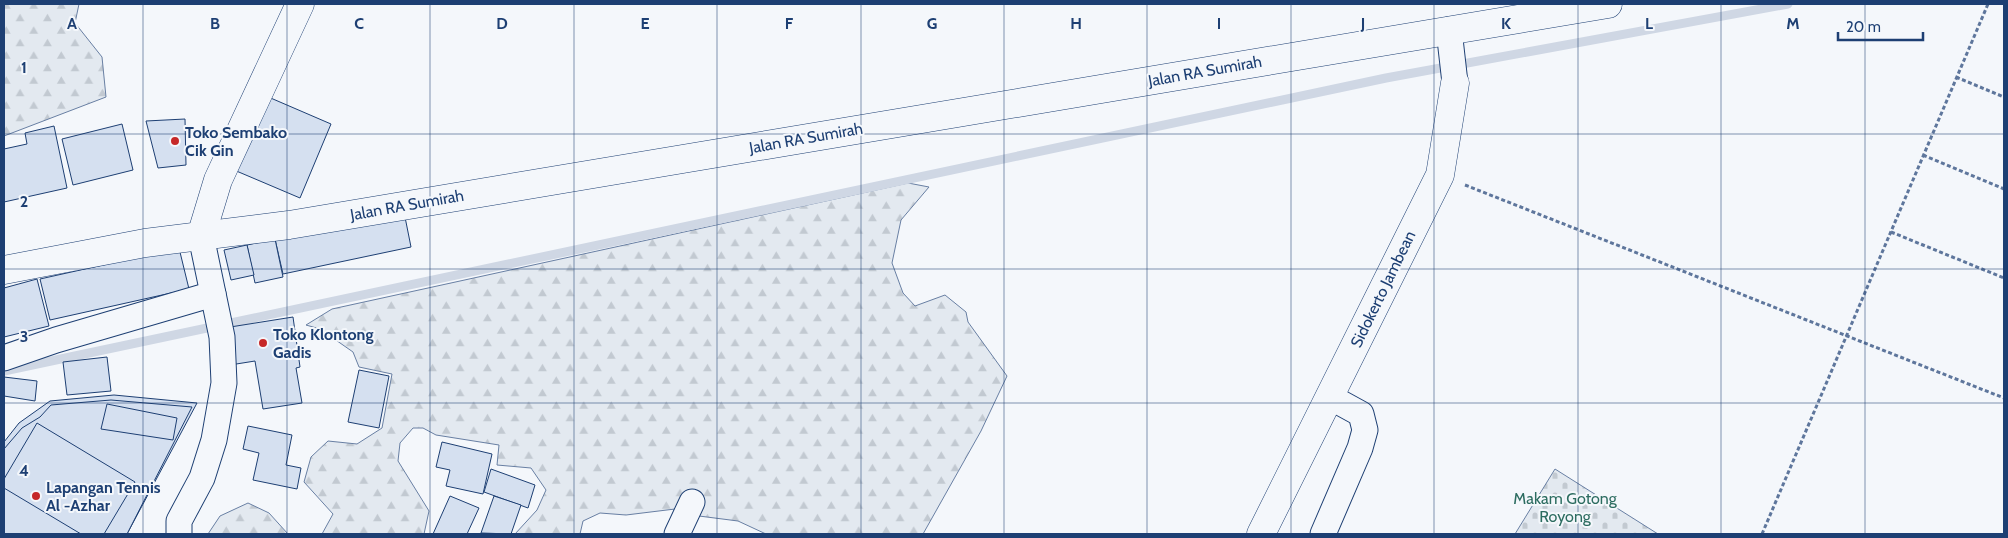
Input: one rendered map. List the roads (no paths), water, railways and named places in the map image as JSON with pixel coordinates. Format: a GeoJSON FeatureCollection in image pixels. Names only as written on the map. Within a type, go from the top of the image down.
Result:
{"type":"FeatureCollection","features":[{"type":"Feature","properties":{"kind":"main road"},"geometry":{"type":"LineString","coordinates":[[201,236],[218,180],[300,4]]}},
{"type":"Feature","properties":{"kind":"main road","name":"Jalan RA Sumirah"},"geometry":{"type":"LineString","coordinates":[[4,270],[145,243],[289,225],[1451,40],[1608,4]]}},
{"type":"Feature","properties":{"kind":"main road","name":"Sidokerto Jambean"},"geometry":{"type":"LineString","coordinates":[[1261,534],[1440,175],[1455,83]]}},
{"type":"Feature","properties":{"kind":"street","name":"Sidokerto Jambean"},"geometry":{"type":"LineString","coordinates":[[1451,40],[1455,83]]}},
{"type":"Feature","properties":{"kind":"street"},"geometry":{"type":"LineString","coordinates":[[179,534],[179,521],[202,478],[214,440],[224,383],[222,337],[201,236]]}},
{"type":"Feature","properties":{"kind":"street"},"geometry":{"type":"LineString","coordinates":[[4,358],[56,340],[214,302]]}},
{"type":"Feature","properties":{"kind":"street"},"geometry":{"type":"LineString","coordinates":[[1323,534],[1360,448],[1365,430],[1361,414],[1330,397]]}},
{"type":"Feature","properties":{"kind":"street"},"geometry":{"type":"LineString","coordinates":[[677,534],[692,502]]}},
{"type":"Feature","properties":{"kind":"waterway"},"geometry":{"type":"LineString","coordinates":[[4,371],[1386,78],[1788,4]]}},
{"type":"Feature","properties":{"kind":"place","name":"Toko Sembako Cik Gin"},"geometry":{"type":"Point","coordinates":[175,141]}},
{"type":"Feature","properties":{"kind":"place","name":"Toko Klontong Gadis"},"geometry":{"type":"Point","coordinates":[263,343]}},
{"type":"Feature","properties":{"kind":"place","name":"Lapangan Tennis Al -Azhar"},"geometry":{"type":"Point","coordinates":[36,496]}},
{"type":"Feature","properties":{"kind":"park label","name":"Makam Gotong Royong"},"geometry":{"type":"Point","coordinates":[1565,507]}}]}
